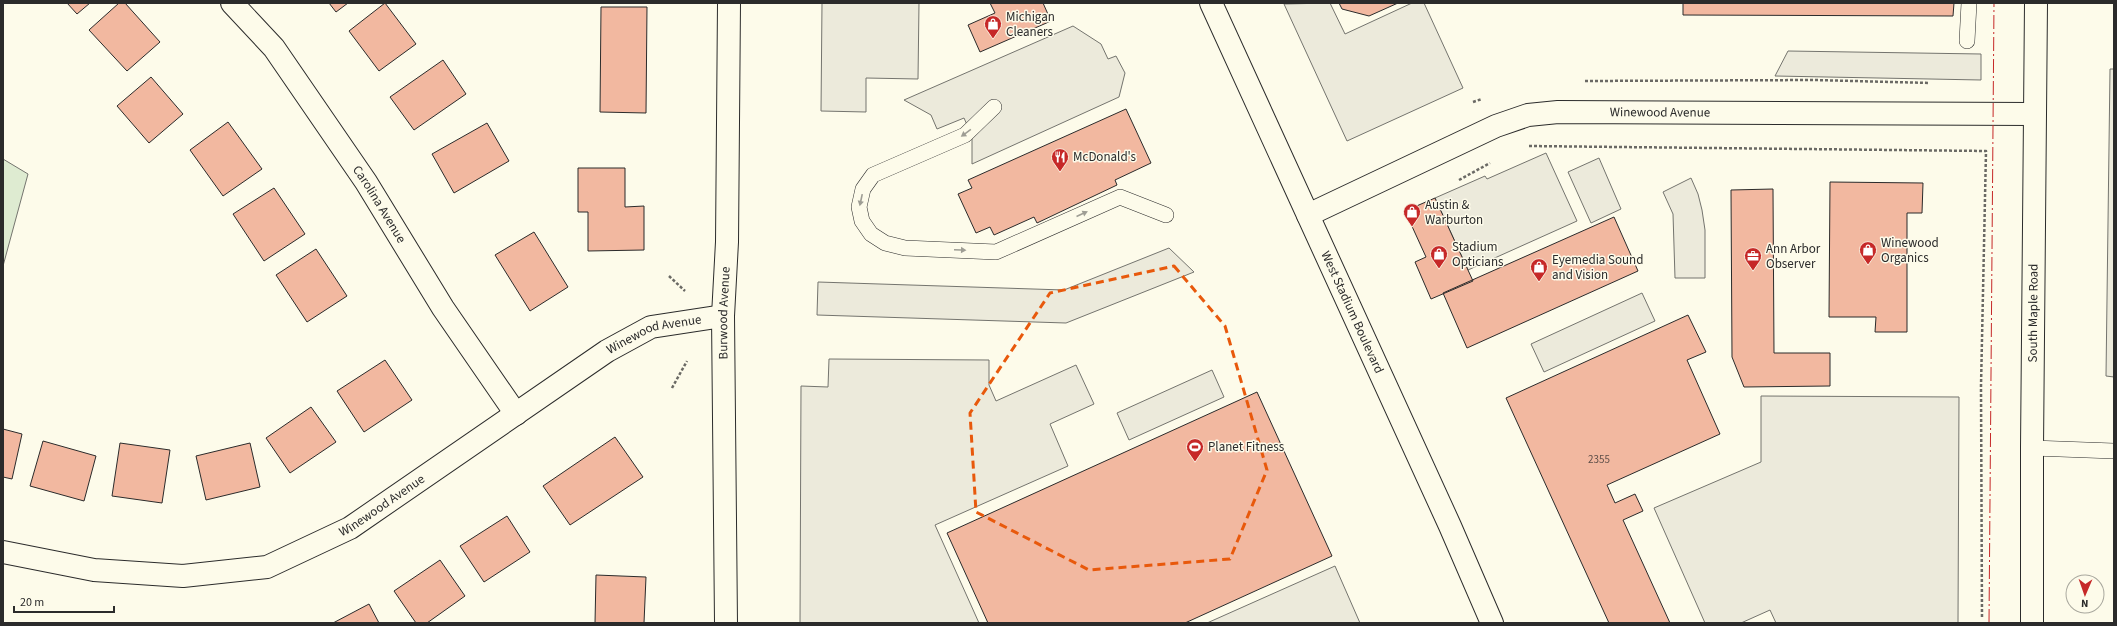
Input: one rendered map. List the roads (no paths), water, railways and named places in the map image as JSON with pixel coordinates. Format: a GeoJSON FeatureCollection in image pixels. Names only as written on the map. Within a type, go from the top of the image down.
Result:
{"type":"FeatureCollection","features":[{"type":"Feature","properties":{"kind":"street","name":"Carolina Avenue"},"geometry":{"type":"LineString","coordinates":[[232,3],[274,48],[366,182],[443,308],[516,414]]}},
{"type":"Feature","properties":{"kind":"street","name":"Burwood Avenue"},"geometry":{"type":"LineString","coordinates":[[726,623],[723,316],[727,242],[728,3]]}},
{"type":"Feature","properties":{"kind":"street","name":"West Stadium Boulevard"},"geometry":{"type":"LineString","coordinates":[[1211,3],[1450,526],[1492,623]]}},
{"type":"Feature","properties":{"kind":"street","name":"South Maple Road"},"geometry":{"type":"LineString","coordinates":[[2032,623],[2034,114],[2036,3]]}},
{"type":"Feature","properties":{"kind":"street","name":"Winewood Avenue"},"geometry":{"type":"LineString","coordinates":[[1308,215],[1496,126],[1528,115],[1558,112],[2034,114]]}},
{"type":"Feature","properties":{"kind":"street","name":"Winewood Avenue"},"geometry":{"type":"LineString","coordinates":[[3,552],[94,570],[183,576],[267,567],[350,528],[608,351],[651,327],[723,316]]}},
{"type":"Feature","properties":{"kind":"lane"},"geometry":{"type":"LineString","coordinates":[[1968,3],[1968,41]]}},
{"type":"Feature","properties":{"kind":"lane"},"geometry":{"type":"LineString","coordinates":[[994,107],[965,135],[873,175],[863,189],[859,208],[862,222],[871,234],[885,243],[905,248],[996,252],[1120,197],[1166,216]]}},
{"type":"Feature","properties":{"kind":"lane"},"geometry":{"type":"LineString","coordinates":[[2032,448],[2114,451]]}},
{"type":"Feature","properties":{"kind":"place","name":"Michigan Cleaners"},"geometry":{"type":"Point","coordinates":[993,39]}},
{"type":"Feature","properties":{"kind":"place","name":"McDonald's"},"geometry":{"type":"Point","coordinates":[1060,172]}},
{"type":"Feature","properties":{"kind":"place","name":"Austin & Warburton"},"geometry":{"type":"Point","coordinates":[1412,227]}},
{"type":"Feature","properties":{"kind":"place","name":"Winewood Organics"},"geometry":{"type":"Point","coordinates":[1868,265]}},
{"type":"Feature","properties":{"kind":"place","name":"Stadium Opticians"},"geometry":{"type":"Point","coordinates":[1439,269]}},
{"type":"Feature","properties":{"kind":"place","name":"Ann Arbor Observer"},"geometry":{"type":"Point","coordinates":[1753,271]}},
{"type":"Feature","properties":{"kind":"place","name":"Eyemedia Sound and Vision"},"geometry":{"type":"Point","coordinates":[1539,282]}},
{"type":"Feature","properties":{"kind":"place","name":"Planet Fitness"},"geometry":{"type":"Point","coordinates":[1195,462]}}]}
